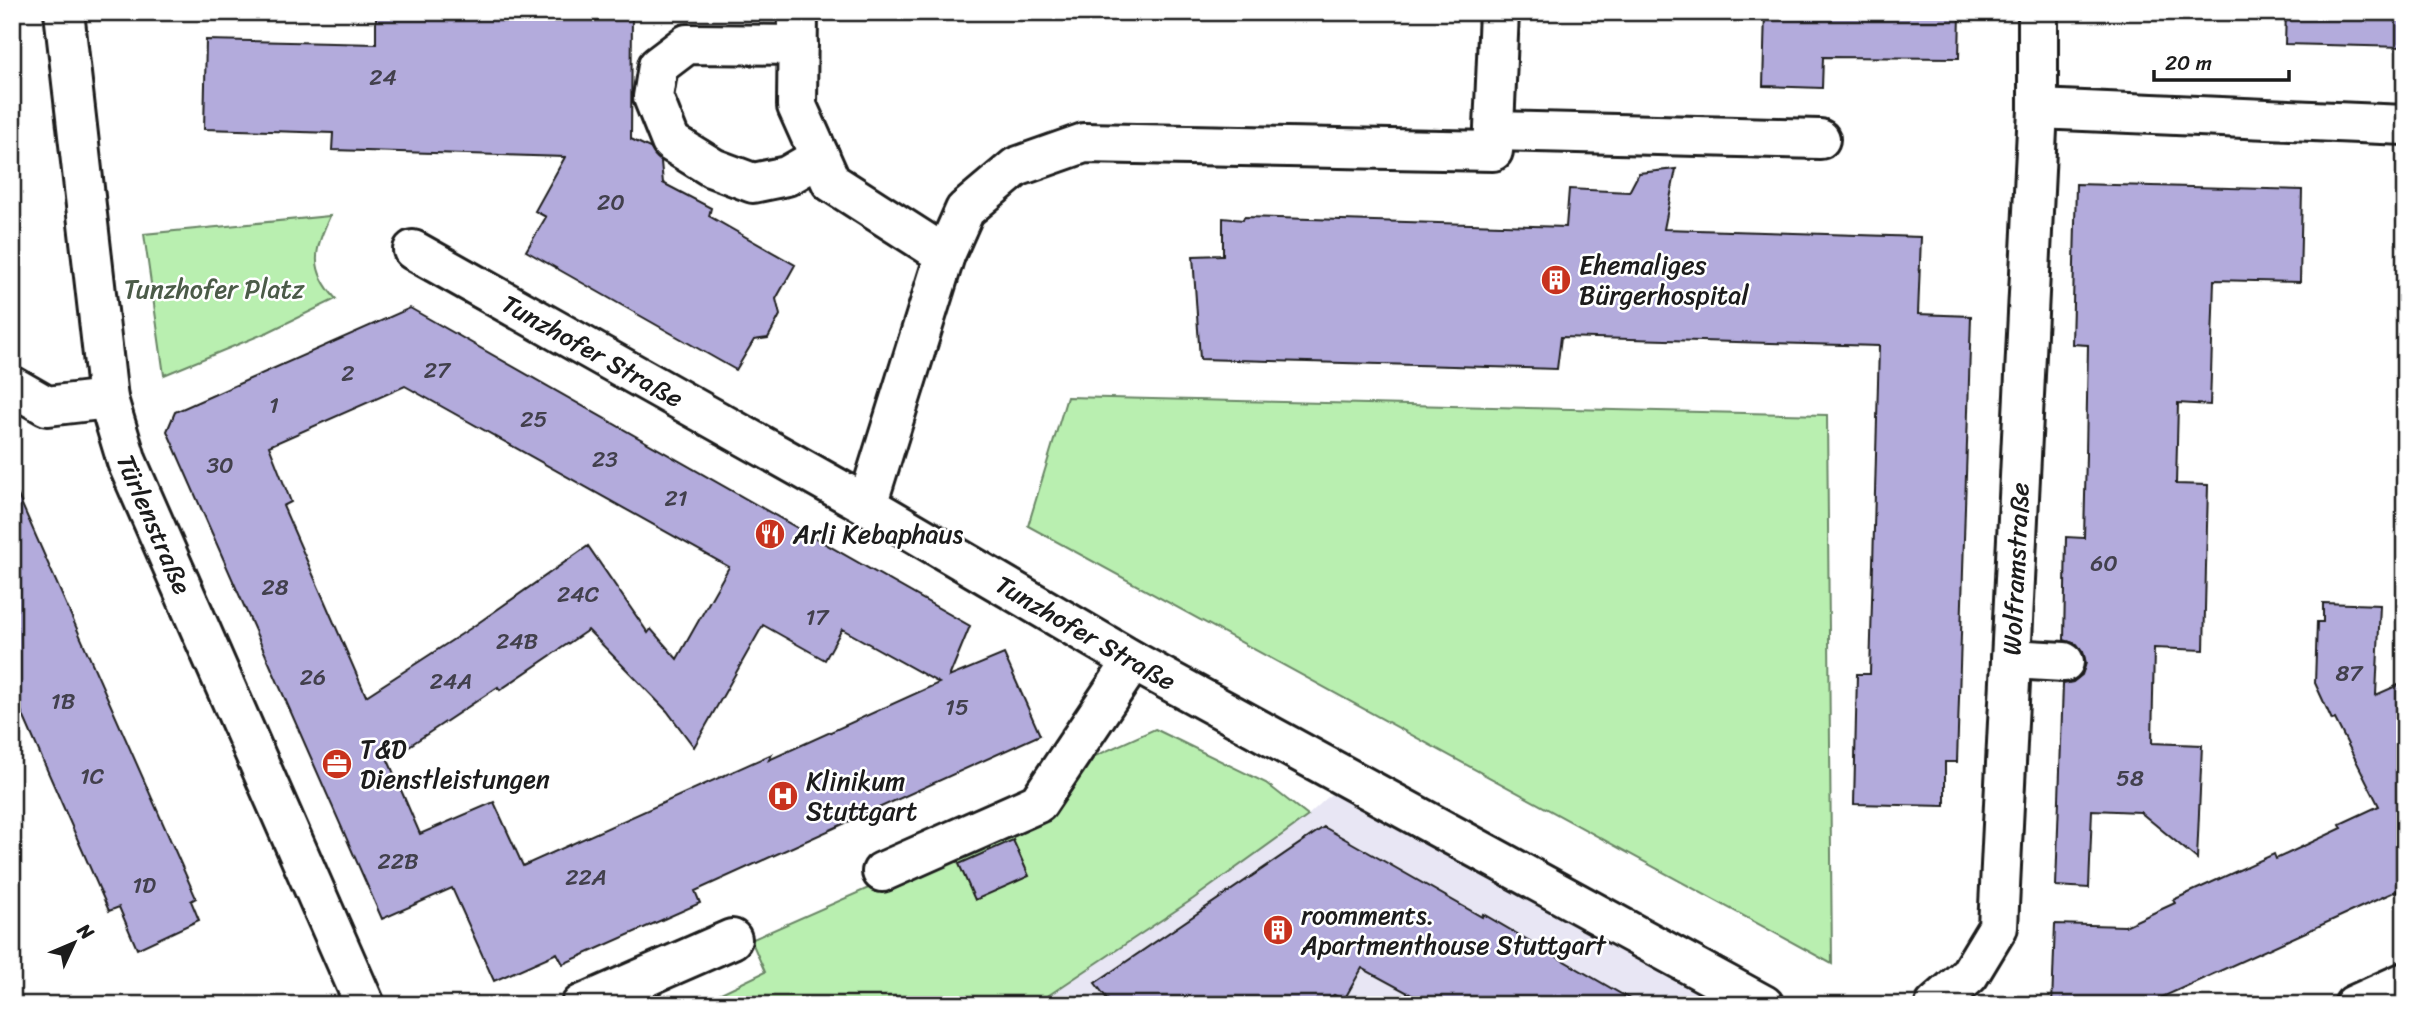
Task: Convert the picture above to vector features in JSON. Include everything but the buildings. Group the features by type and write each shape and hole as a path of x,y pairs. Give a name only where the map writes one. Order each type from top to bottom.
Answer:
{"street":[{"name":"Türlenstraße","path":"64,12 108,399 127,462 365,1005"},
{"path":"867,505 945,255 965,210 1016,167 1084,143 1493,151 1499,12"},
{"name":"Wolframstraße","path":"1935,1005 1969,975 1998,927 2038,109 2038,12"},
{"path":"820,157 788,176 753,183 713,168 671,142 653,97 658,66 687,44 798,29 797,106 820,157 831,182 945,255"},
{"path":"2038,109 2405,125"},
{"path":"1494,131 1820,139"},
{"name":"Tunzhofer Straße","path":"413,250 867,505 1133,661 1764,1005"},
{"path":"12,386 47,405 108,399"},
{"path":"2011,659 2064,662"},
{"path":"882,873 1038,803 1133,661"},
{"path":"581,1005 732,939"},
{"path":"2354,1005 2405,982"}],"shaded area":[{"path":"1340,786 1743,1005 1034,1005 1193,899 1307,816"}],"green space":[{"name":"Tunzhofer Platz","path":"330,216 320,240 317,259 321,278 336,299 268,332 164,375 144,234"},
{"path":"1067,397 1827,415 1832,964 1028,526"},
{"path":"1155,729 1266,783 1308,816 1193,899 1034,1005 696,1005 765,972 751,940 880,883 869,858"}],"place":[{"name":"Ehemaliges Bürgerhospital","path":"1556,280"},
{"name":"Arli Kebaphaus","path":"770,534"},
{"name":"T&D Dienstleistungen","path":"337,764"},
{"name":"Klinikum Stuttgart","path":"783,796"},
{"name":"roomments. Apartmenthouse Stuttgart","path":"1278,930"}]}
